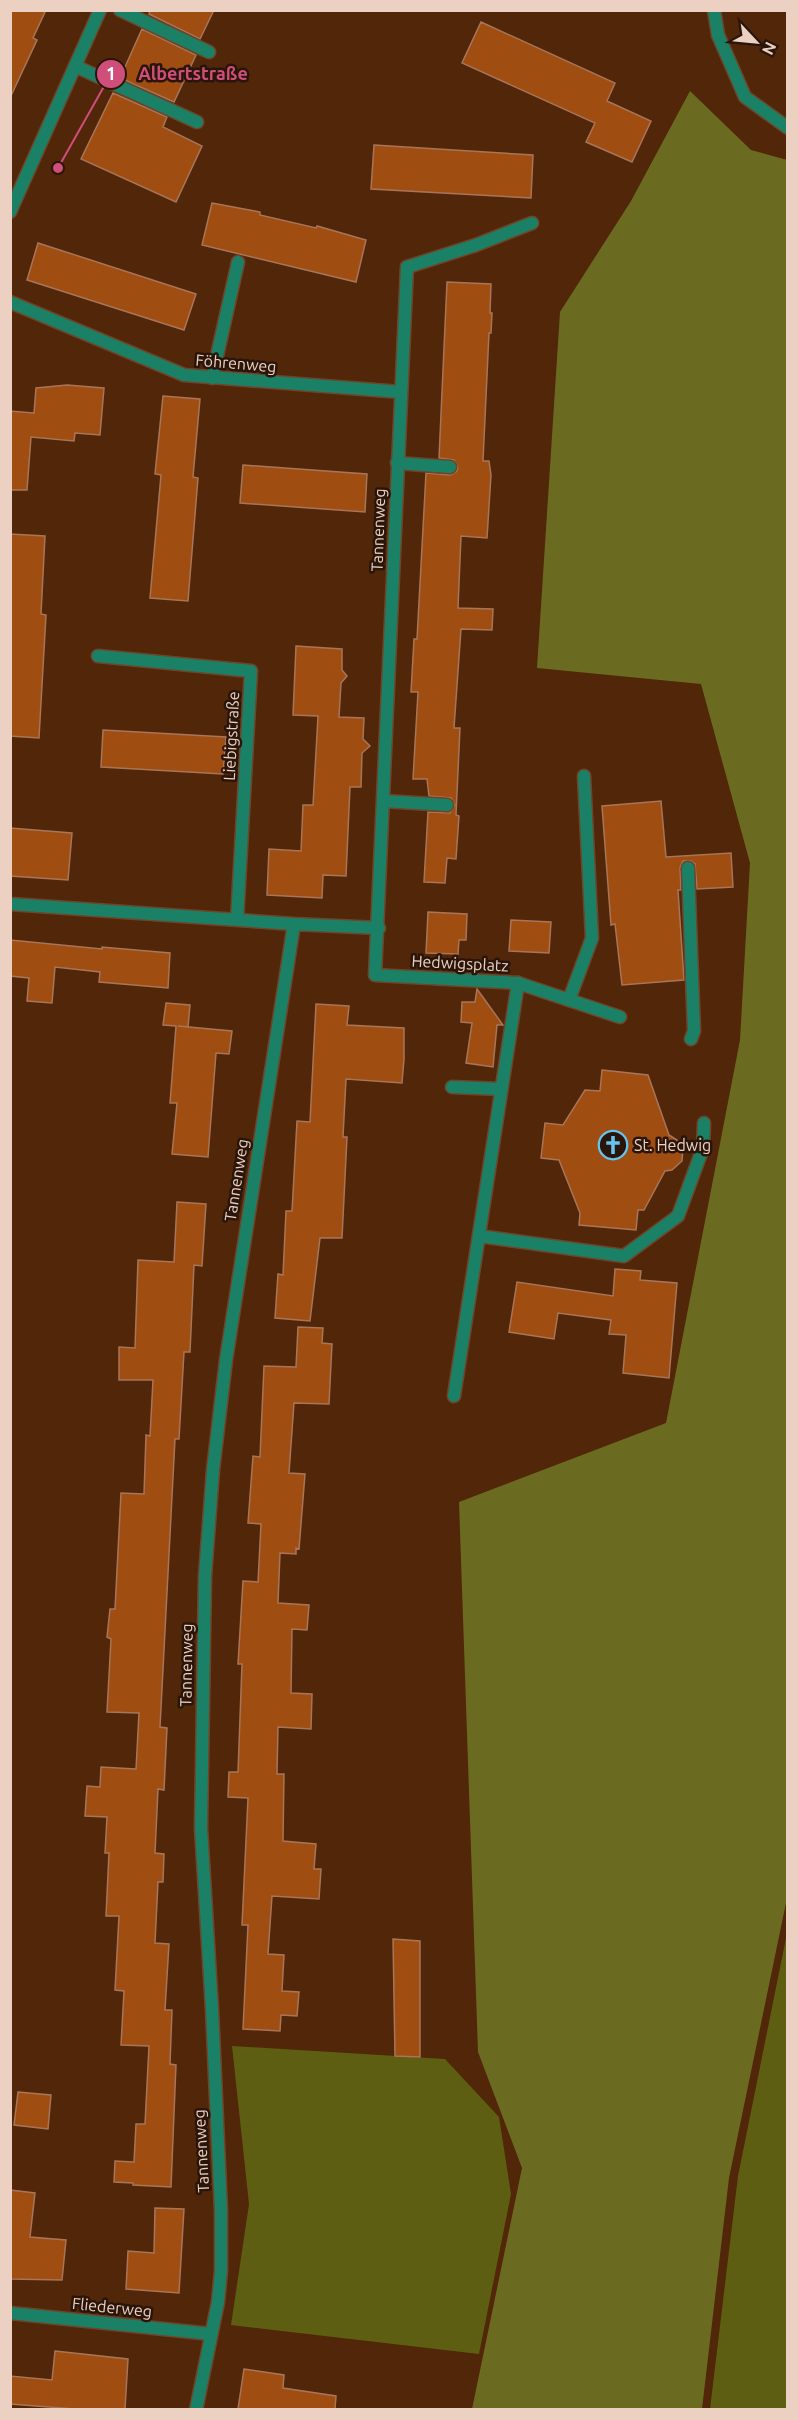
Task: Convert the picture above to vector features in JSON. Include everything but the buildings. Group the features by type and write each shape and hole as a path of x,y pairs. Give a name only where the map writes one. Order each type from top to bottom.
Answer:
{"street":[{"path":"10,212 100,10"},
{"path":"120,10 209,52"},
{"path":"714,10 718,35 745,97 788,128"},
{"path":"75,66 197,122"},
{"name":"Tannenweg","path":"379,928 407,267 476,245 532,223"},
{"path":"212,378 238,262"},
{"name":"Föhrenweg","path":"10,302 184,375 400,392"},
{"path":"398,463 450,467"},
{"name":"Liebigstraße","path":"98,656 251,671 237,920"},
{"path":"569,1000 592,938 584,776"},
{"path":"384,801 447,805"},
{"path":"688,868 694,1031 691,1039"},
{"path":"10,904 379,928"},
{"name":"Tannenweg","path":"196,2409 221,2271 221,2220 201,1828 205,1576 213,1470 225,1360 294,924"},
{"name":"Hedwigsplatz","path":"379,928 375,975 518,983 620,1017"},
{"path":"454,1396 518,983"},
{"path":"452,1087 501,1089"},
{"path":"479,1236 624,1256 678,1216 703,1148 704,1123"},
{"name":"Fliederweg","path":"10,2313 211,2334"}],"shaded area":[{"path":"690,91 751,150 787,160 787,1898 729,2178 702,2409 472,2409 522,2168 478,2052 459,1502 666,1423 740,1040 750,863 701,684 537,668 560,312 631,201"},
{"path":"787,1933 787,2409 710,2409 738,2176"},
{"path":"232,2046 445,2059 499,2117 511,2194 479,2354 231,2325 249,2204"}],"place":[{"name":"Albertstraße","path":"58,168"},
{"name":"St. Hedwig","path":"613,1145"}]}
